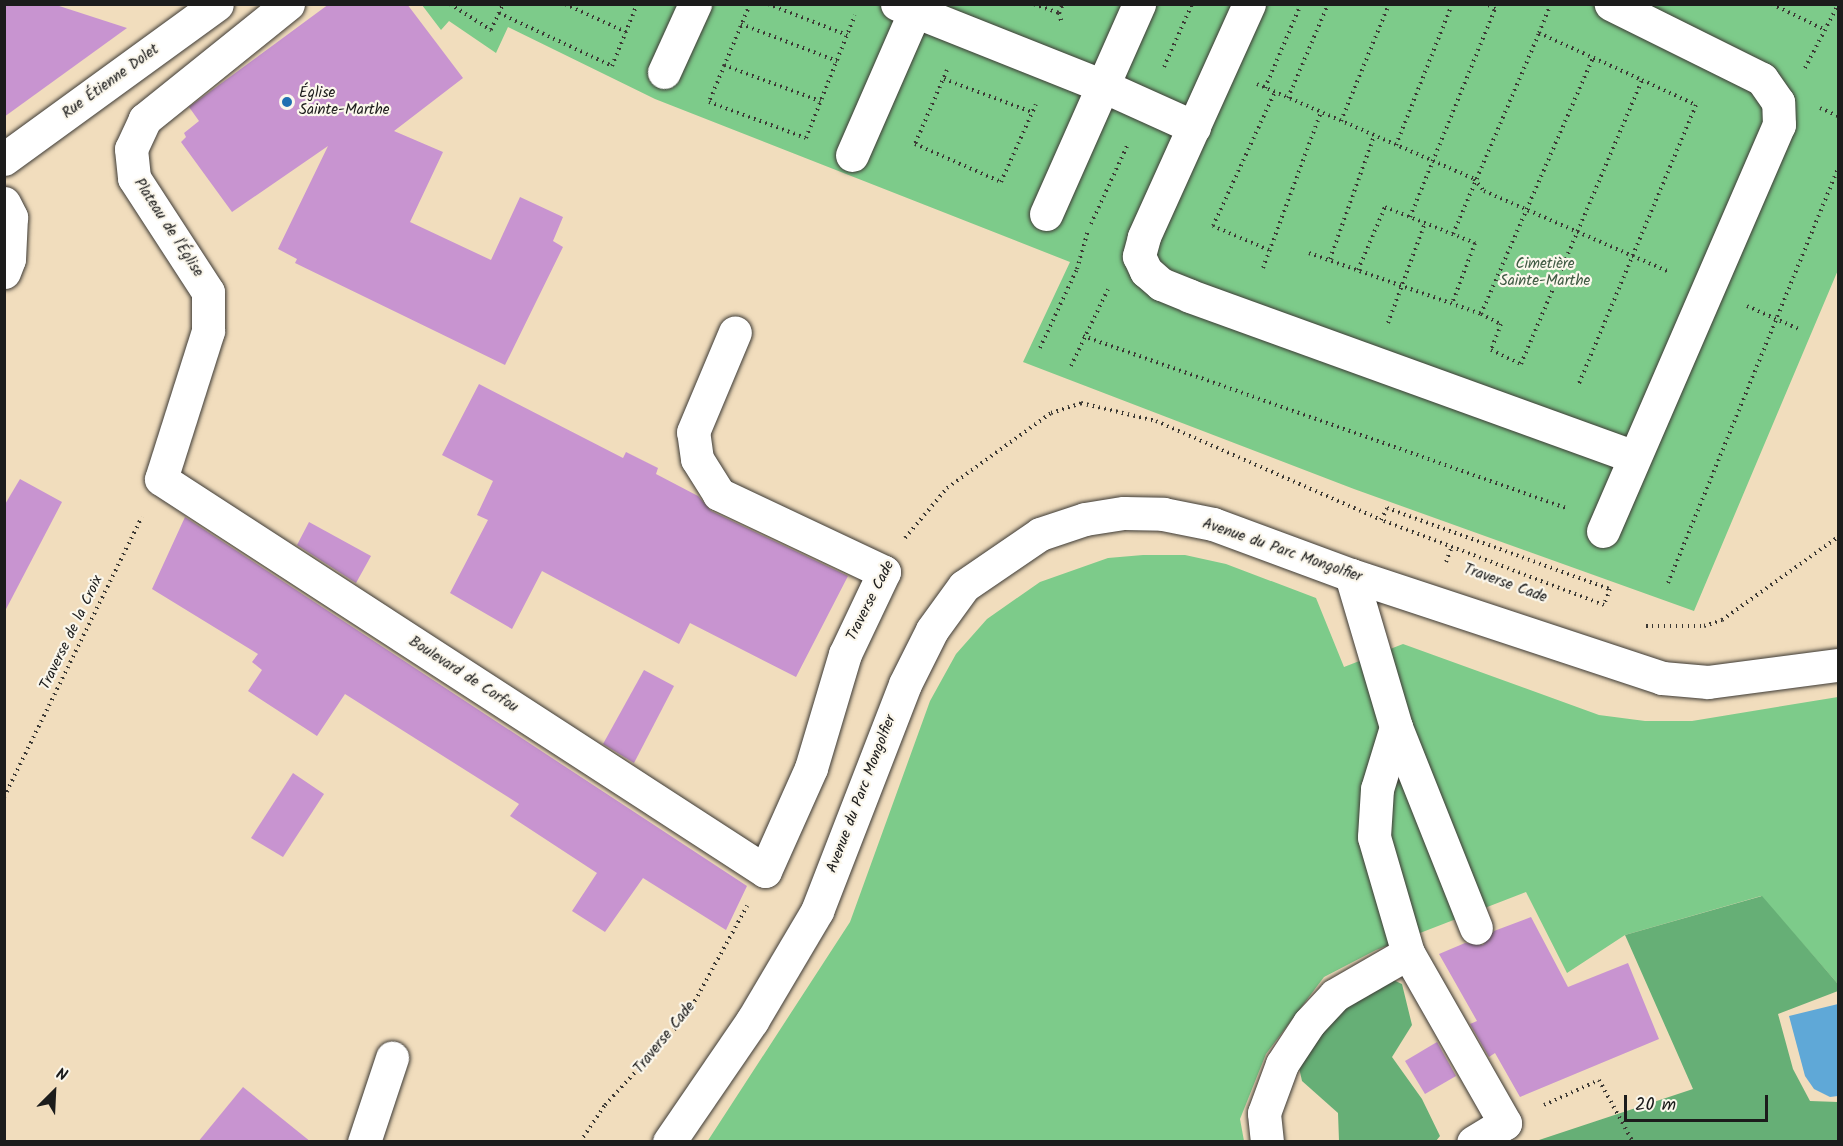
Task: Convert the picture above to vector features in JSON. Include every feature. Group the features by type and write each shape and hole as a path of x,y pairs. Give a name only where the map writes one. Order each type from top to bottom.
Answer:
{"street":[{"name":"Rue Étienne Dolet","path":"4,159 217,4"},
{"name":"Plateau de l'Église","path":"161,479 208,331 208,292 134,178 131,149 145,119 288,4"},
{"path":"664,72 695,4"},
{"path":"1046,214 1139,4"},
{"path":"1250,4 1144,237 1139,256 1146,271 1161,284 1180,292 1633,456"},
{"path":"1605,527 1633,456 1779,125 1778,102 1762,79 1611,4"},
{"path":"852,155 910,7 1103,86 1194,127"},
{"path":"4,203 11,217 9,259 4,272"},
{"path":"735,332 693,432 697,459 719,494 884,572"},
{"name":"Boulevard de Corfou","path":"161,479 765,871"},
{"name":"Avenue du Parc Mongolfier","path":"669,1142 752,1021 817,911 905,684 932,630 964,586 1040,534 1085,519 1124,513 1163,514 1213,524 1351,575 1662,678 1708,682 1839,665"},
{"name":"Traverse Cade","path":"765,871 811,768 845,654 884,572"},
{"path":"1351,575 1396,727 1476,928"},
{"path":"1396,727 1377,789 1374,837 1408,953 1505,1123 1473,1142"},
{"path":"1267,1142 1264,1113 1282,1064 1309,1023 1335,995 1408,953"},
{"path":"364,1142 392,1058"}],"path":[{"path":"450,4 491,30 503,4"},
{"path":"565,4 626,32"},
{"path":"499,14 612,66 637,4"},
{"path":"750,4 709,102 806,138 860,4"},
{"path":"768,4 847,35"},
{"path":"1034,4 1059,14 1063,4"},
{"path":"1040,348 1077,269 1080,248 1192,4"},
{"path":"1265,88 1301,4"},
{"path":"1288,98 1328,4"},
{"path":"1341,121 1389,4"},
{"path":"1396,145 1452,4"},
{"path":"1410,217 1431,160 1495,9 1487,4"},
{"path":"1453,234 1551,4"},
{"path":"1772,4 1823,29"},
{"path":"1779,125 1823,29 1839,5"},
{"path":"741,24 837,61"},
{"path":"964,31 915,144 1001,182 1053,66"},
{"path":"1539,33 1696,105 1579,383"},
{"path":"1481,314 1529,210 1593,58"},
{"path":"724,65 820,101"},
{"path":"1221,68 1431,160 1477,182 1484,191 1802,330"},
{"path":"944,79 1032,112"},
{"path":"1309,253 1481,314 1501,324 1491,350 1521,364 1642,80"},
{"path":"1269,250 1213,226 1275,92"},
{"path":"1263,268 1321,112"},
{"path":"1330,259 1374,136"},
{"path":"1668,583 1774,318 1839,168"},
{"path":"1358,270 1385,207 1475,243 1452,304"},
{"path":"1402,286 1425,223"},
{"path":"1071,366 1083,336 1119,269 1139,256"},
{"path":"1083,336 1605,527"},
{"name":"Traverse Cade","path":"884,572 912,528 947,488 1051,413 1081,403 1156,421 1382,520 1604,605 1610,589 1387,508 1382,520"},
{"name":"Traverse de la Croix","path":"4,797 161,479"},
{"path":"1638,625 1704,626 1722,620 1839,537"},
{"name":"Traverse Cade","path":"1452,546 1446,563 1457,567"},
{"name":"Traverse Cade","path":"580,1142 605,1105 686,1017 765,871"},
{"path":"1505,1123 1599,1080 1633,1142"}],"green space":[{"name":"Cimetière Sainte-Marthe","path":"422,5 1838,5 1838,270 1694,611 1354,489 1023,362 1070,262 655,99 508,27 496,53 449,21 441,30"},
{"path":"1185,555 1226,564 1316,598 1344,667 1403,644 1599,715 1645,721 1692,721 1838,697 1838,984 1761,896 1625,935 1567,973 1526,892 1376,950 1324,977 1266,1054 1240,1119 1244,1141 707,1142 850,922 930,701 956,654 987,619 1040,582 1108,558"},
{"path":"1762,896 1838,984 1838,991 1778,1014 1793,1069 1810,1101 1838,1102 1838,1141 1536,1141 1693,1089 1625,935"},
{"path":"1362,966 1402,984 1412,1025 1392,1057 1422,1099 1440,1136 1436,1141 1339,1141 1338,1113 1302,1081 1292,1036"}],"water":[{"path":"1838,1004 1838,1096 1830,1097 1814,1089 1805,1076 1789,1016"}],"building":[{"path":"4,4 53,4 127,28 4,117"},
{"path":"329,4 407,4 463,78 394,131 443,152 410,222 491,260 520,197 563,217 553,241 563,247 505,365 295,263 297,259 278,249 328,146 232,212 181,142 186,137 184,133 199,121 189,107"},
{"path":"479,384 623,458 626,452 658,468 656,474 698,496 711,511 848,576 796,677 690,623 679,644 542,571 512,629 450,593 488,520 477,515 493,481 442,455"},
{"path":"20,479 62,502 4,613 4,506"},
{"path":"185,517 747,886 726,930 643,878 605,932 572,911 597,873 510,816 519,804 345,694 317,736 248,691 262,670 252,662 258,654 152,589"},
{"path":"309,522 371,556 356,583 297,545"},
{"path":"644,670 674,686 634,763 603,744"},
{"path":"293,773 324,794 283,857 251,838"},
{"path":"1531,917 1568,987 1628,963 1659,1039 1520,1097 1495,1053 1489,1057 1470,1024 1477,1021 1439,954 1465,943 1483,945 1494,931"},
{"path":"1437,1042 1456,1076 1425,1094 1405,1061"},
{"path":"243,1087 311,1142 198,1142"}],"place":[{"name":"Église Sainte-Marthe","path":"287,102"}]}
